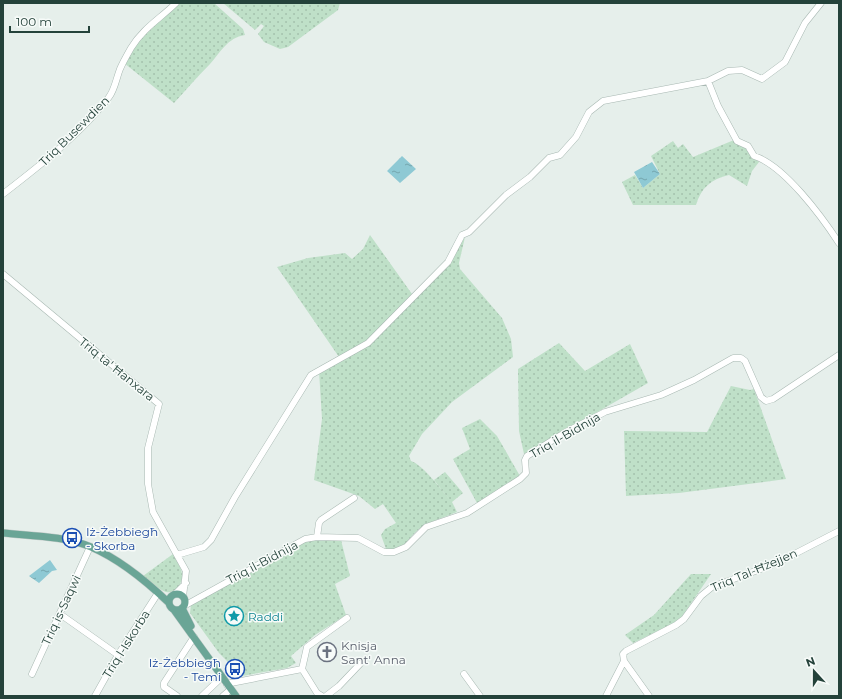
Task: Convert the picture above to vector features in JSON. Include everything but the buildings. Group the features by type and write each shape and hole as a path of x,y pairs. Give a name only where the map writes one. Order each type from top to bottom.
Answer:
{"main road":[{"path":"3,533 48,537 90,547 116,561 158,592 183,603 188,621 236,696"},
{"path":"172,597 170,607 174,610 229,686 240,696"},
{"path":"174,610 178,610 183,603"}],"street":[{"name":"Triq Busewdien","path":"3,194 37,168 85,123 106,100 112,91 120,68 132,47 149,26 176,3"},
{"path":"177,555 204,547 211,540 235,497 311,375 368,343 448,262 462,235 469,232 506,195 530,176 549,158 560,155 576,137 592,108 604,101 708,81 728,71 742,70 762,79 777,70 786,62 805,23 821,3"},
{"path":"708,81 718,106 737,141 748,146 754,156 762,158 777,169 827,225 839,243"},
{"name":"Triq ta' Ħanxara","path":"3,274 159,404 148,448 148,484 153,512 186,571 183,603"},
{"name":"Triq il-Bidnija","path":"183,603 202,595 300,541 317,537 358,538 384,552 391,553 399,551 406,547 426,527 467,513 520,479 526,473 525,460 528,455 596,416 620,407 661,396 694,380 727,360 737,357 745,361 761,397 766,401 773,399 839,355"},
{"path":"317,537 319,523 321,520 354,498"},
{"name":"Triq Tal-Ħżejjen","path":"606,696 624,661 623,654 684,619 701,596 712,587 777,563 839,531"},
{"name":"Triq is-Saqwi","path":"32,674 90,547"},
{"path":"172,597 186,583"},
{"name":"Triq l-Iskorba","path":"95,696 118,655 158,592"},
{"path":"60,614 118,655"},
{"path":"322,696 317,693 302,669 307,647 347,618"},
{"path":"177,696 164,687 164,683 194,637"},
{"path":"624,661 649,696"},
{"path":"326,696 339,686 360,664"},
{"path":"223,696 229,686 302,669"},
{"path":"464,674 480,696"},
{"path":"202,696 222,677"}],"green space":[{"path":"178,3 214,3 243,29 245,35 229,42 174,103 124,63 136,44"},
{"path":"223,3 340,3 338,10 288,47 280,49 264,42 258,34 264,26 261,24 255,30"},
{"path":"734,140 744,146 759,162 752,171 747,186 729,175 717,179 708,185 698,199 696,205 633,205 622,182 635,175 643,188 660,174 651,156 673,141 678,148 683,144 693,157"},
{"path":"370,235 412,294 391,319 367,341 339,357 277,267 308,258 345,253 352,259 363,249"},
{"path":"465,237 459,263 460,269 502,318 511,339 513,357 452,402 422,434 409,456 411,461 416,463 426,472 450,500 434,480 445,472 463,493 452,502 457,512 423,526 406,544 398,548 386,549 381,535 385,529 396,523 383,504 375,509 359,496 314,480 322,419 319,371 369,344 450,262"},
{"path":"559,343 585,371 630,344 648,383 524,454 519,431 518,369"},
{"path":"731,386 750,390 754,389 786,479 679,493 626,496 624,431 707,432"},
{"path":"480,419 497,436 520,476 477,503 453,459 470,449 462,428"},
{"path":"309,540 341,540 350,576 335,584 346,615 315,635 291,656 296,663 287,668 242,676 219,653 190,613 191,605 276,558 284,556 285,551"},
{"path":"173,554 180,566 182,579 175,590 166,592 143,576"},
{"path":"691,574 711,574 679,621 633,643 625,635 654,615"}],"water":[{"path":"402,156 416,169 400,183 387,171"},
{"path":"652,162 660,174 643,188 634,172"},
{"path":"50,560 57,570 52,571 39,583 29,576"}],"place":[{"name":"Iż-Żebbiegħ - Skorba","path":"72,538"},
{"name":"Raddi","path":"234,616"},
{"name":"Knisja Sant' Anna","path":"327,652"},
{"name":"Iż-Żebbiegħ - Temi","path":"235,669"}]}
